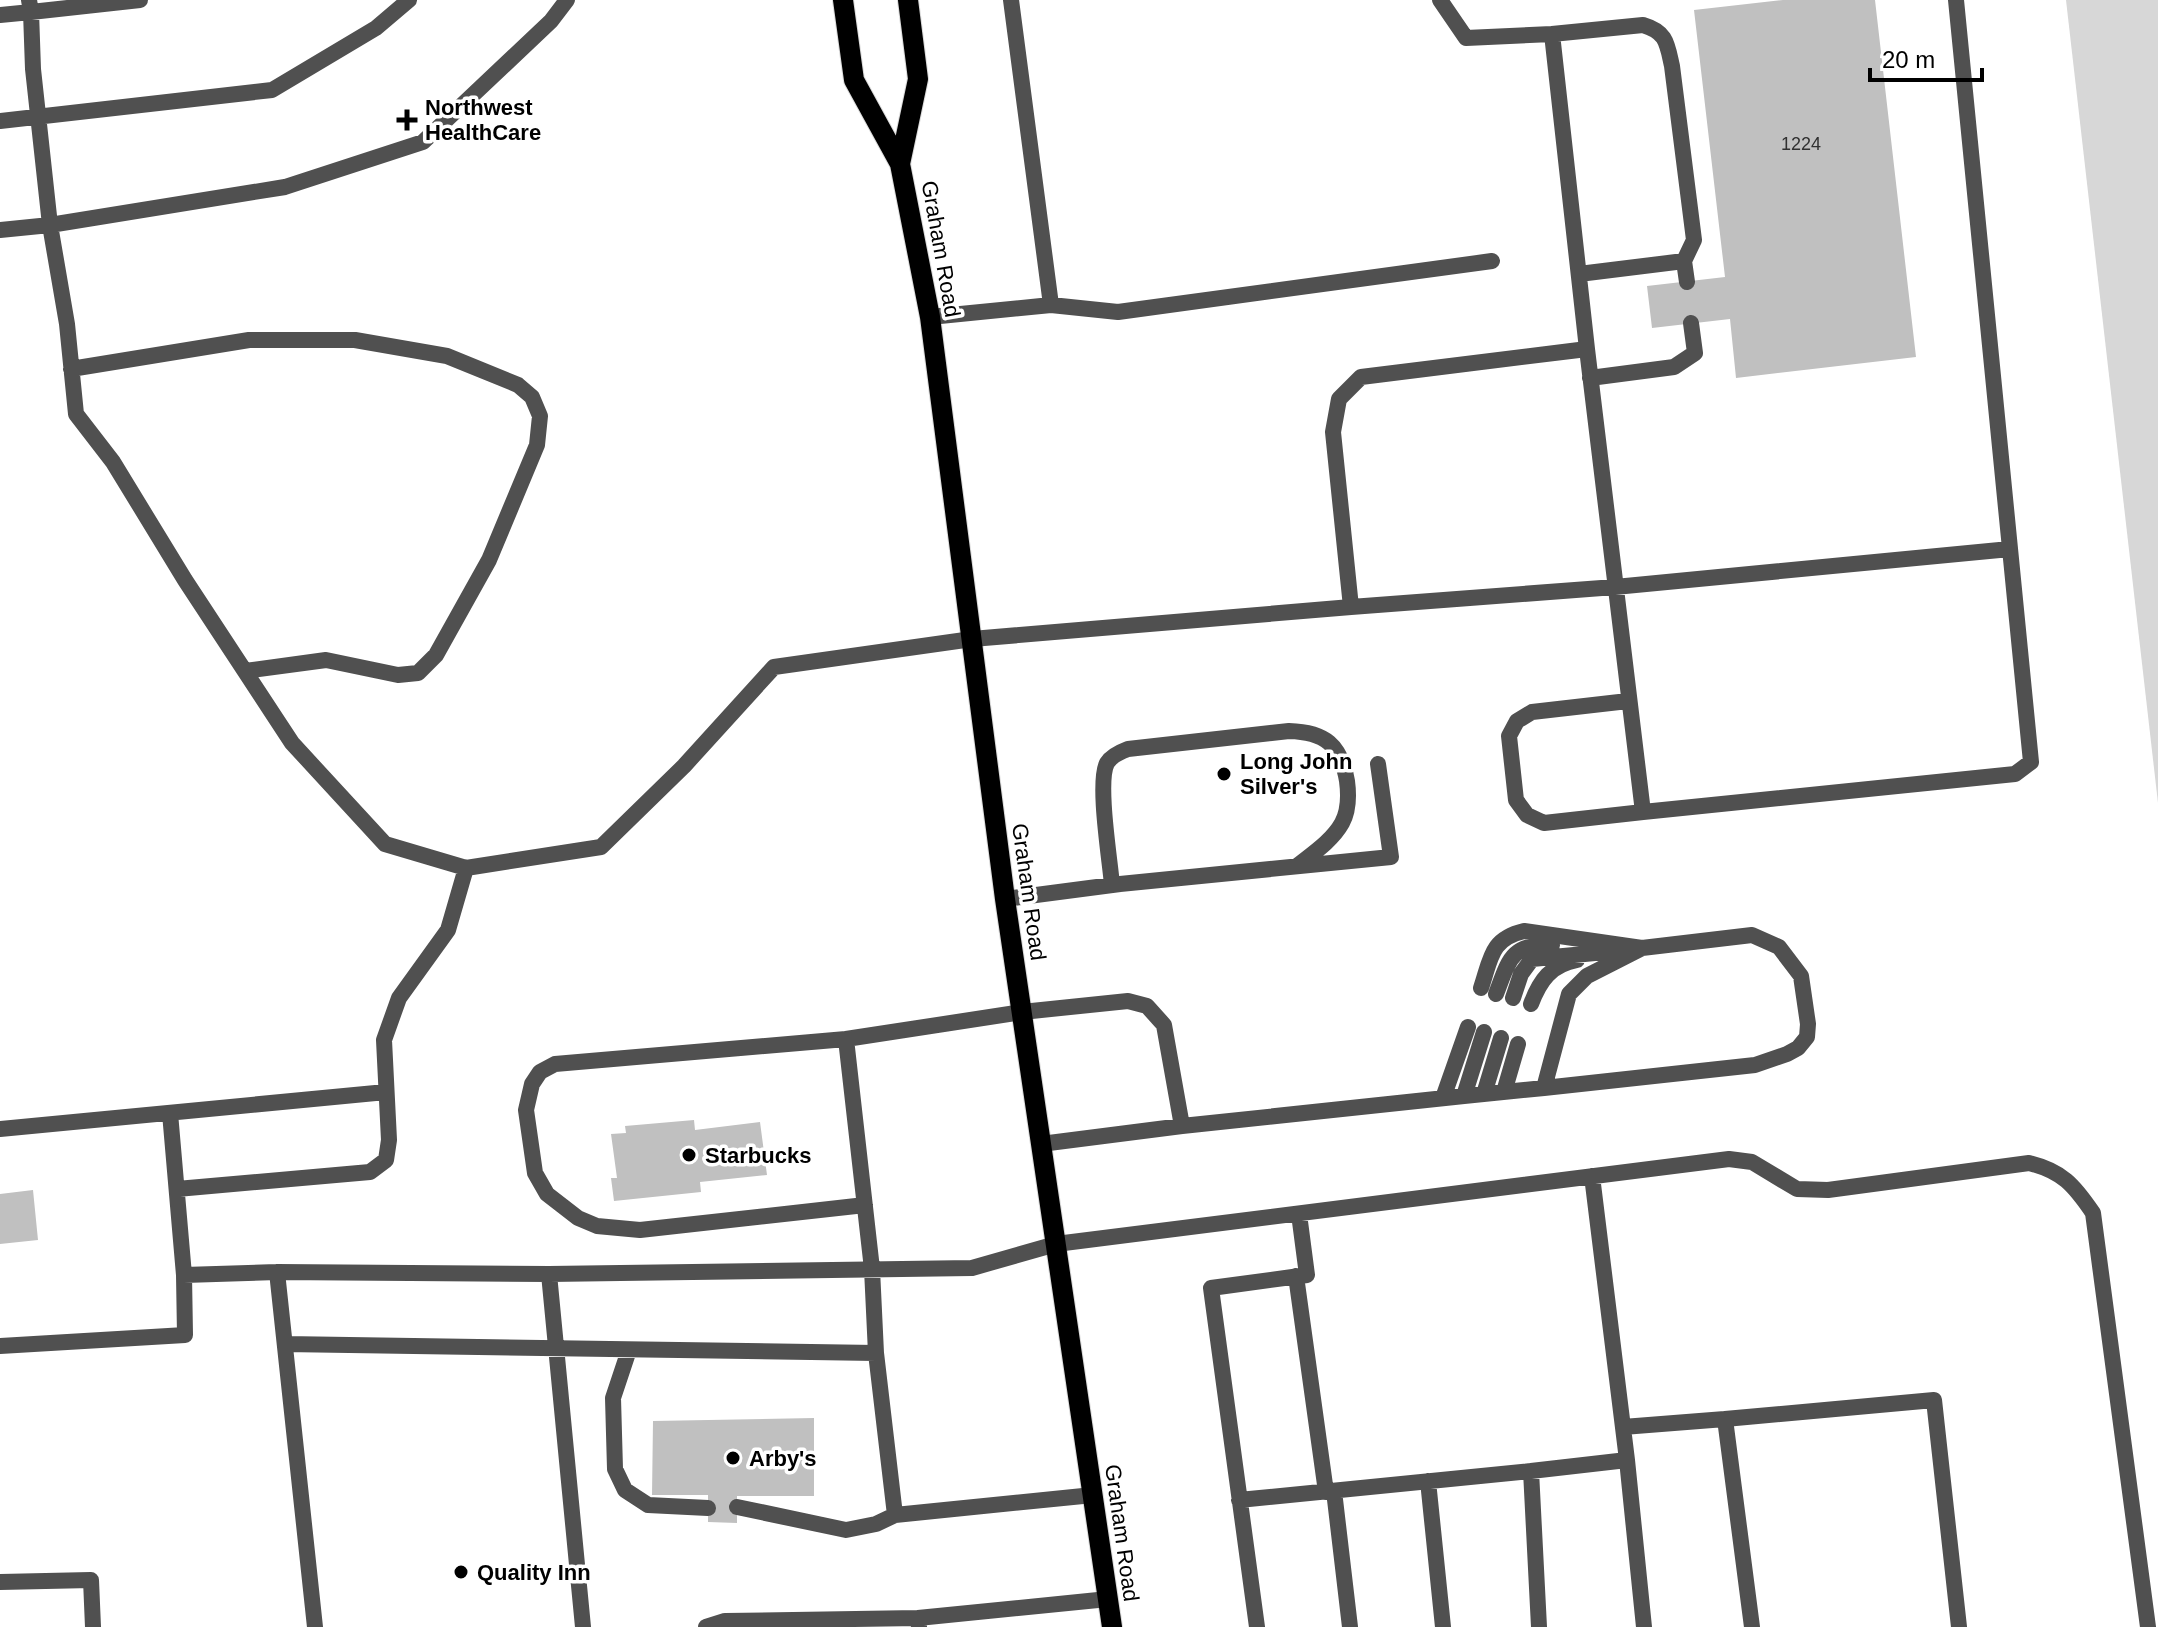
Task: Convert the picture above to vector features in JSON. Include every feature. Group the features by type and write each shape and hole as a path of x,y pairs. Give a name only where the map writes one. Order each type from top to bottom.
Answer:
{"main road":[{"name":"Graham Road","path":"843,0 854,80 900,164 930,317 1005,899 1112,1627"},
{"name":"Graham Road","path":"900,164 918,79 908,0"}],"lane":[{"path":"0,15 30,6 140,0"},
{"path":"0,121 272,90 376,28 409,0"},
{"path":"0,230 50,225 285,187 423,142 551,21 567,0"},
{"path":"1011,0 1051,305"},
{"path":"1440,0 1466,38 1643,25 1656,29 1666,41 1672,66 1694,240 1684,261 1687,282"},
{"path":"1628,701 1532,712 1517,721 1509,736 1516,800 1527,815 1544,823 2015,774 2031,762 1956,0"},
{"path":"30,6 50,225 67,324 76,414 113,462 185,580 292,743 385,844 466,868 601,847 684,766 774,667 972,639 1615,587 2010,549"},
{"path":"1552,34 1643,812"},
{"path":"930,317 1051,305 1118,312 1492,261"},
{"path":"1579,274 1684,261"},
{"path":"1590,378 1674,367 1695,353 1691,323"},
{"path":"71,369 249,340 355,340 447,356 518,385 532,397 540,416 537,445 489,560 436,655 418,673 398,675 326,660 245,671"},
{"path":"1351,607 1333,432 1339,399 1361,377 1587,349"},
{"path":"1112,885 1102,781 1107,761 1128,749 1289,731 1322,737 1336,750 1344,763 1348,790 1348,809 1341,826 1297,866"},
{"path":"1005,899 1391,857 1378,764"},
{"path":"177,1189 370,1172 386,1160 389,1140 384,1040 399,998 448,930 466,868"},
{"path":"1041,1144 1755,1065 1798,1048 1807,1037 1801,976 1779,947 1752,935 1642,948 1532,959 1521,974 1497,993 1496,944 1507,935 1524,931 1642,948"},
{"path":"1531,1004 1539,982 1565,963 1642,948"},
{"path":"1544,1088 1569,994 1587,976 1642,948"},
{"path":"865,1205 640,1230 597,1226 561,1208 547,1194 535,1173 526,1110 532,1084 540,1072 555,1064 846,1039 1022,1012 1128,1001 1147,1006 1164,1025 1182,1126"},
{"path":"1443,1098 1476,1030 1464,1096"},
{"path":"1484,1094 1501,1038"},
{"path":"846,1039 895,1515"},
{"path":"1504,1092 1518,1044"},
{"path":"0,1129 386,1092"},
{"path":"0,1346 185,1335 184,1275 170,1113"},
{"path":"184,1275 972,1268 1056,1244 1729,1159 1752,1162 1797,1189 1828,1190 2029,1163 2052,1169 2077,1189 2093,1213 2148,1627"},
{"path":"1592,1176 1644,1627"},
{"path":"1257,1627 1211,1288 1307,1275 1299,1214"},
{"path":"277,1272 315,1627"},
{"path":"549,1274 583,1627"},
{"path":"1296,1276 1350,1627"},
{"path":"285,1344 876,1353"},
{"path":"629,1350 613,1398 615,1469 625,1490 648,1505 708,1508"},
{"path":"1623,1427 1934,1400 1959,1627"},
{"path":"1725,1419 1752,1627"},
{"path":"1239,1500 1627,1460"},
{"path":"1531,1471 1539,1627"},
{"path":"1428,1481 1443,1627"},
{"path":"737,1507 846,1530 876,1524 895,1515 1093,1495"},
{"path":"0,1582 91,1580 93,1627"},
{"path":"707,1626 725,1621 918,1623 1108,1599"}],"shaded area":[{"path":"2066,0 2158,0 2158,803"}],"building":[{"path":"1783,0 1875,0 1916,357 1736,378 1730,319 1652,328 1647,286 1725,277 1694,10"},
{"name":"Starbucks","path":"694,1120 695,1130 760,1122 767,1175 700,1182 701,1192 614,1201 611,1178 617,1178 611,1134 626,1133 625,1126"},
{"path":"33,1190 38,1240 0,1244 0,1194"},
{"name":"Arby's","path":"814,1418 814,1496 737,1496 737,1523 708,1522 708,1495 652,1495 653,1421"}],"place":[{"name":"Northwest HealthCare","path":"407,120"},
{"name":"Long John Silver's","path":"1224,774"},
{"name":"Starbucks","path":"689,1155"},
{"name":"Arby's","path":"733,1458"},
{"name":"Quality Inn","path":"461,1572"}]}
